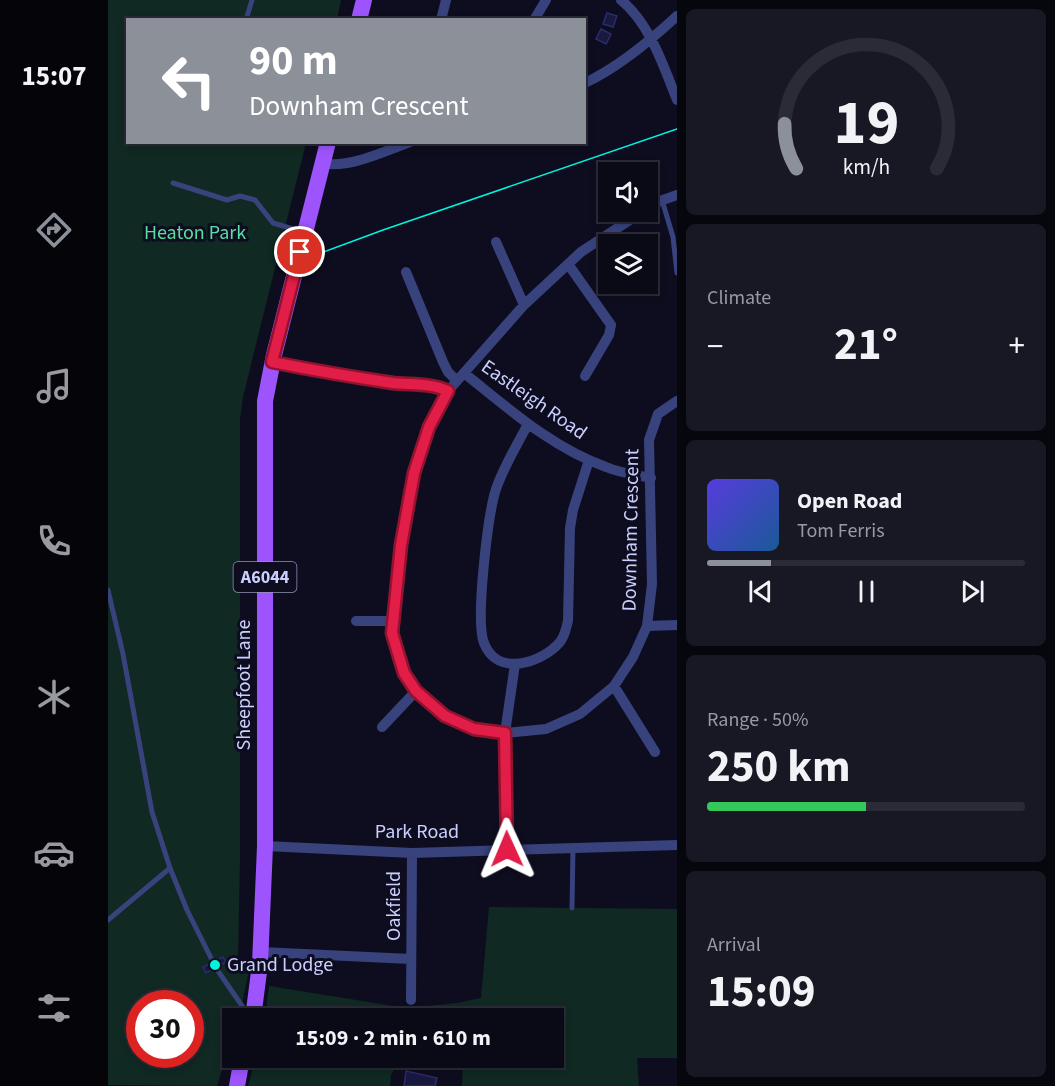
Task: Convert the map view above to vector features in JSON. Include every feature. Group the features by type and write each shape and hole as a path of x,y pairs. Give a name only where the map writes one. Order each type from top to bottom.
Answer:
{"main road":[{"path":"360,18 364,0"},
{"name":"Sheepfoot Lane","path":"253,1008 261,952 265,846 264,439 266,394 272,362 328,144"}],"street":[{"path":"442,18 446,0"},
{"path":"535,18 546,0"},
{"path":"621,0 637,15 646,28 677,100"},
{"path":"586,82 650,40 677,16"},
{"path":"323,163 333,165 349,162 404,144"},
{"path":"658,202 677,195"},
{"name":"Downham Crescent","path":"625,222 568,264 524,305 448,391 429,427 414,473 401,545 392,633 404,673 416,691 445,716 474,729 505,733 546,729 580,714 614,686 633,657 647,626 652,584 649,440 658,414 677,401"},
{"path":"496,242 524,305"},
{"path":"568,264 611,325 609,335 585,376"},
{"name":"Eastleigh Road","path":"406,272 448,372 460,377 558,444 608,468 651,478"},
{"path":"272,362 355,377 433,386 448,391"},
{"path":"528,424 508,459 495,490 488,531 480,632 484,644 494,658 500,662 514,664 529,662 540,657 560,642 565,635 568,621 570,528 573,510 589,460"},
{"path":"356,621 392,621"},
{"path":"647,626 677,625"},
{"path":"507,849 505,733 514,664"},
{"path":"614,686 655,752"},
{"path":"382,727 416,691"},
{"name":"Park Road","path":"265,846 412,852 677,845"},
{"name":"Oakfield","path":"411,1000 412,852"},
{"path":"261,952 411,959"}],"lane":[{"path":"247,18 252,0"},
{"path":"173,183 227,200 240,196 255,201 273,223 305,232"},
{"path":"662,200 673,237 677,273"},
{"path":"108,590 123,654 152,813 170,868 188,910 215,965 243,1008"},
{"path":"572,908 573,847"},
{"path":"108,920 170,868"}],"green space":[{"name":"Heaton Park","path":"108,0 341,0 337,18 126,18 126,144 306,144 243,397 240,419 238,960 250,966 241,1008 222,1008 223,1068 217,1086 108,1085"},
{"path":"489,907 677,909 677,1058 637,1058 639,1086 462,1086 463,1068 564,1068 564,1008 406,1008 481,998"},
{"path":"269,986 406,1008 266,1008"},
{"path":"253,1068 395,1068 391,1075 390,1086 248,1086"}],"building":[{"path":"607,13 617,16 613,27 603,24"},
{"path":"601,29 611,34 606,44 596,39"},
{"name":"Grand Lodge","path":"223,957 226,962 206,973 203,967"},
{"path":"406,1071 437,1078 435,1086 404,1086"}],"tram line":[{"path":"310,257 677,129"}],"place":[{"name":"Grand Lodge","path":"215,965"}],"route":[{"path":"300,252 272,362 355,377 433,386 448,391 429,427 414,473 401,545 392,633 404,673 416,691 445,716 474,729 505,733 507,849"}]}
